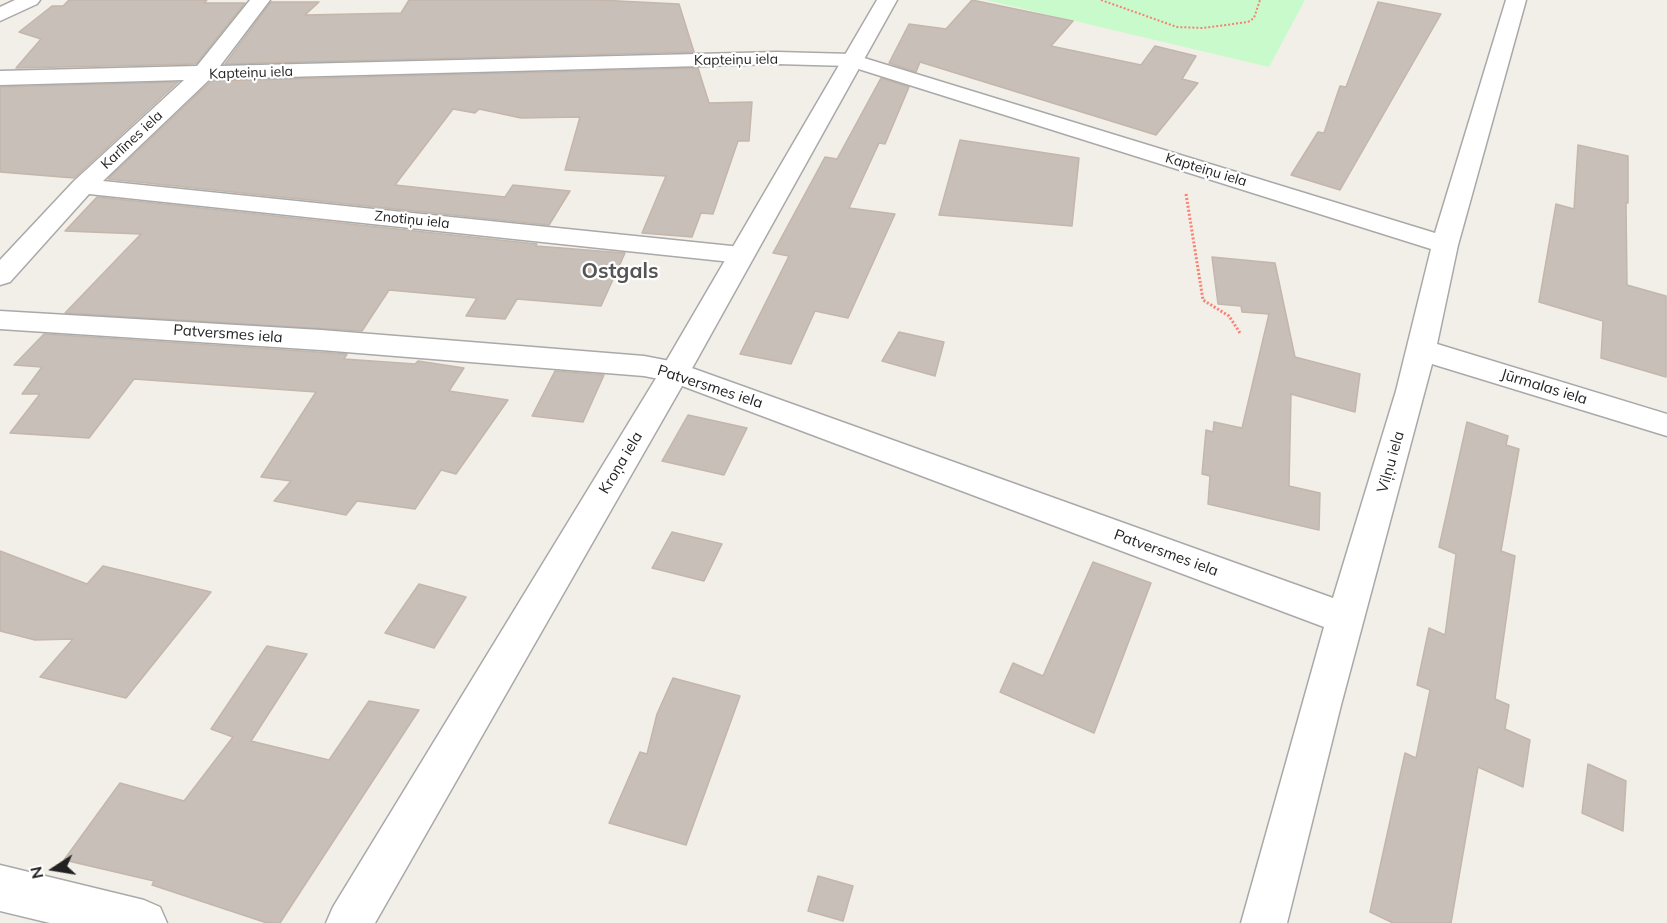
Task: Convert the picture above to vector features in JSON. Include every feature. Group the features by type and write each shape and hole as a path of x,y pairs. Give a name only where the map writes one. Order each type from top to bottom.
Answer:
{"street":[{"path":"0,15 30,0"},
{"name":"Karlīnes iela","path":"0,276 83,186 202,75 260,0"},
{"name":"Kroņa iela","path":"349,923 675,372 887,0"},
{"name":"Viļņu iela","path":"1264,923 1321,705 1421,350 1445,245 1516,0"},
{"name":"Kapteiņu iela","path":"0,78 202,75 777,58 851,60 1445,245"},
{"name":"Znotiņu iela","path":"83,186 741,255"},
{"name":"Patversmes iela","path":"0,320 321,340 644,366 675,372 1347,619"},
{"name":"Jūrmalas iela","path":"1421,350 1667,425"},
{"path":"0,888 144,923"}],"path":[{"path":"1102,0 1158,22 1179,27 1198,27 1248,22 1254,18 1260,0"},
{"path":"1195,167 1184,182 1203,300 1230,316 1240,333"}],"green space":[{"path":"986,0 1305,0 1269,67"}],"building":[{"path":"69,0 207,0 204,3 245,3 196,64 16,68 41,39 19,32 52,6 63,6"},
{"path":"409,0 598,0 679,4 694,52 225,64 271,2 319,2 305,15 401,13"},
{"path":"972,0 1073,21 1051,46 1141,65 1155,46 1196,56 1182,79 1198,83 1156,135 920,62 916,72 889,63 909,24 946,29"},
{"path":"1378,2 1441,14 1340,190 1291,175 1318,132 1324,133 1340,86 1346,87"},
{"path":"698,68 709,103 752,102 749,141 738,141 713,214 701,213 692,237 642,233 666,176 565,170 580,117 521,118 479,109 475,113 453,109 395,185 505,197 513,185 570,191 549,225 108,179 211,81"},
{"path":"881,78 909,87 885,144 879,143 849,208 895,214 848,318 815,311 791,364 740,354 789,256 773,253 825,157 837,159"},
{"path":"178,82 74,178 0,172 0,87"},
{"path":"960,140 1079,158 1072,226 939,215"},
{"path":"1578,145 1628,156 1627,285 1666,296 1666,377 1601,358 1603,321 1539,302 1556,204 1574,209"},
{"path":"97,197 537,244 536,246 625,253 601,306 517,299 505,319 466,316 477,298 389,290 362,331 65,313 141,234 65,231"},
{"path":"1212,257 1275,263 1295,357 1360,374 1355,412 1291,394 1289,486 1320,493 1319,530 1208,504 1210,476 1202,474 1206,430 1213,432 1214,422 1242,428 1269,314 1242,312 1241,306 1218,304"},
{"path":"899,332 944,342 935,376 882,361"},
{"path":"44,334 347,354 344,359 415,364 418,361 464,368 449,391 508,400 456,474 441,470 415,509 357,501 346,515 274,501 291,481 261,477 316,392 134,379 89,438 10,433 40,394 22,394 42,367 14,365"},
{"path":"555,371 604,375 583,422 532,416"},
{"path":"688,415 747,428 724,475 662,461"},
{"path":"1467,422 1508,436 1506,445 1519,449 1501,551 1515,556 1495,699 1509,705 1505,729 1530,740 1523,787 1478,767 1451,923 1393,923 1370,912 1405,753 1416,758 1430,690 1417,685 1429,628 1445,635 1456,554 1439,547"},
{"path":"672,532 722,544 704,581 652,568"},
{"path":"0,551 87,584 103,566 211,592 126,698 40,677 73,639 35,640 0,631"},
{"path":"1093,562 1151,583 1094,733 1000,692 1013,663 1043,676"},
{"path":"419,584 466,597 434,648 385,633"},
{"path":"267,646 307,654 251,741 329,760 369,701 419,710 280,923 267,923 152,885 154,881 64,860 120,783 184,801 233,737 211,729"},
{"path":"673,678 740,696 686,845 609,823 640,752 647,754 657,714"},
{"path":"1588,764 1626,781 1623,831 1582,813"},
{"path":"818,876 853,886 843,921 808,911"}],"district":[{"name":"Ostgals","path":"620,272"}]}
